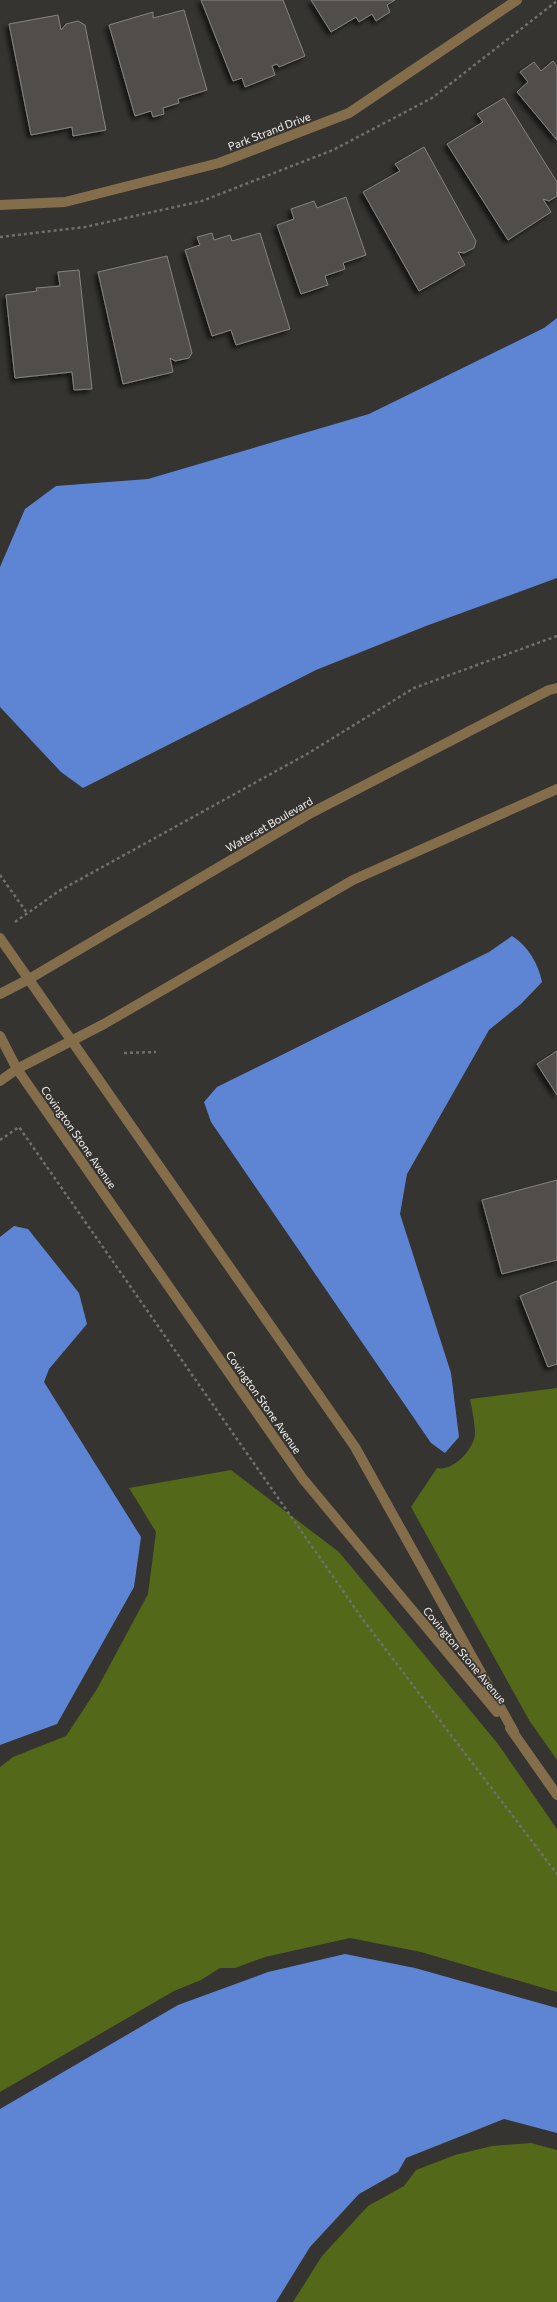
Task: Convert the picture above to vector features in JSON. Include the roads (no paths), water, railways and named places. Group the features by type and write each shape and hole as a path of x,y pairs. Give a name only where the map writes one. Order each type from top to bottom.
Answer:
{"street":[{"name":"Park Strand Drive","path":"0,205 65,202 219,163 349,113 517,0"},
{"name":"Waterset Boulevard","path":"0,994 29,979 311,813 549,690 557,688"},
{"path":"0,1081 17,1069 73,1041 353,880 557,789"},
{"path":"0,938 29,979"},
{"name":"Covington Stone Avenue","path":"29,979 355,1447 514,1732 557,1795"},
{"name":"Covington Stone Avenue","path":"0,1036 17,1069 304,1479 514,1732"}],"water":[{"path":"557,318 557,578 426,626 316,670 83,788 61,772 0,707 0,567 25,509 56,486 148,479 369,414 544,328"},
{"path":"512,936 523,945 532,956 538,968 542,982 521,1004 489,1030 407,1174 400,1214 451,1373 459,1437 445,1453 431,1443 211,1122 204,1102 217,1087 489,952"},
{"path":"14,1226 28,1229 79,1293 87,1324 49,1369 44,1382 141,1537 134,1587 57,1724 0,1745 0,1237"},
{"path":"345,1954 415,1968 557,2008 557,2133 504,2119 406,2158 398,2172 359,2194 310,2247 276,2302 0,2302 0,2109 178,2005 268,1972"}]}
